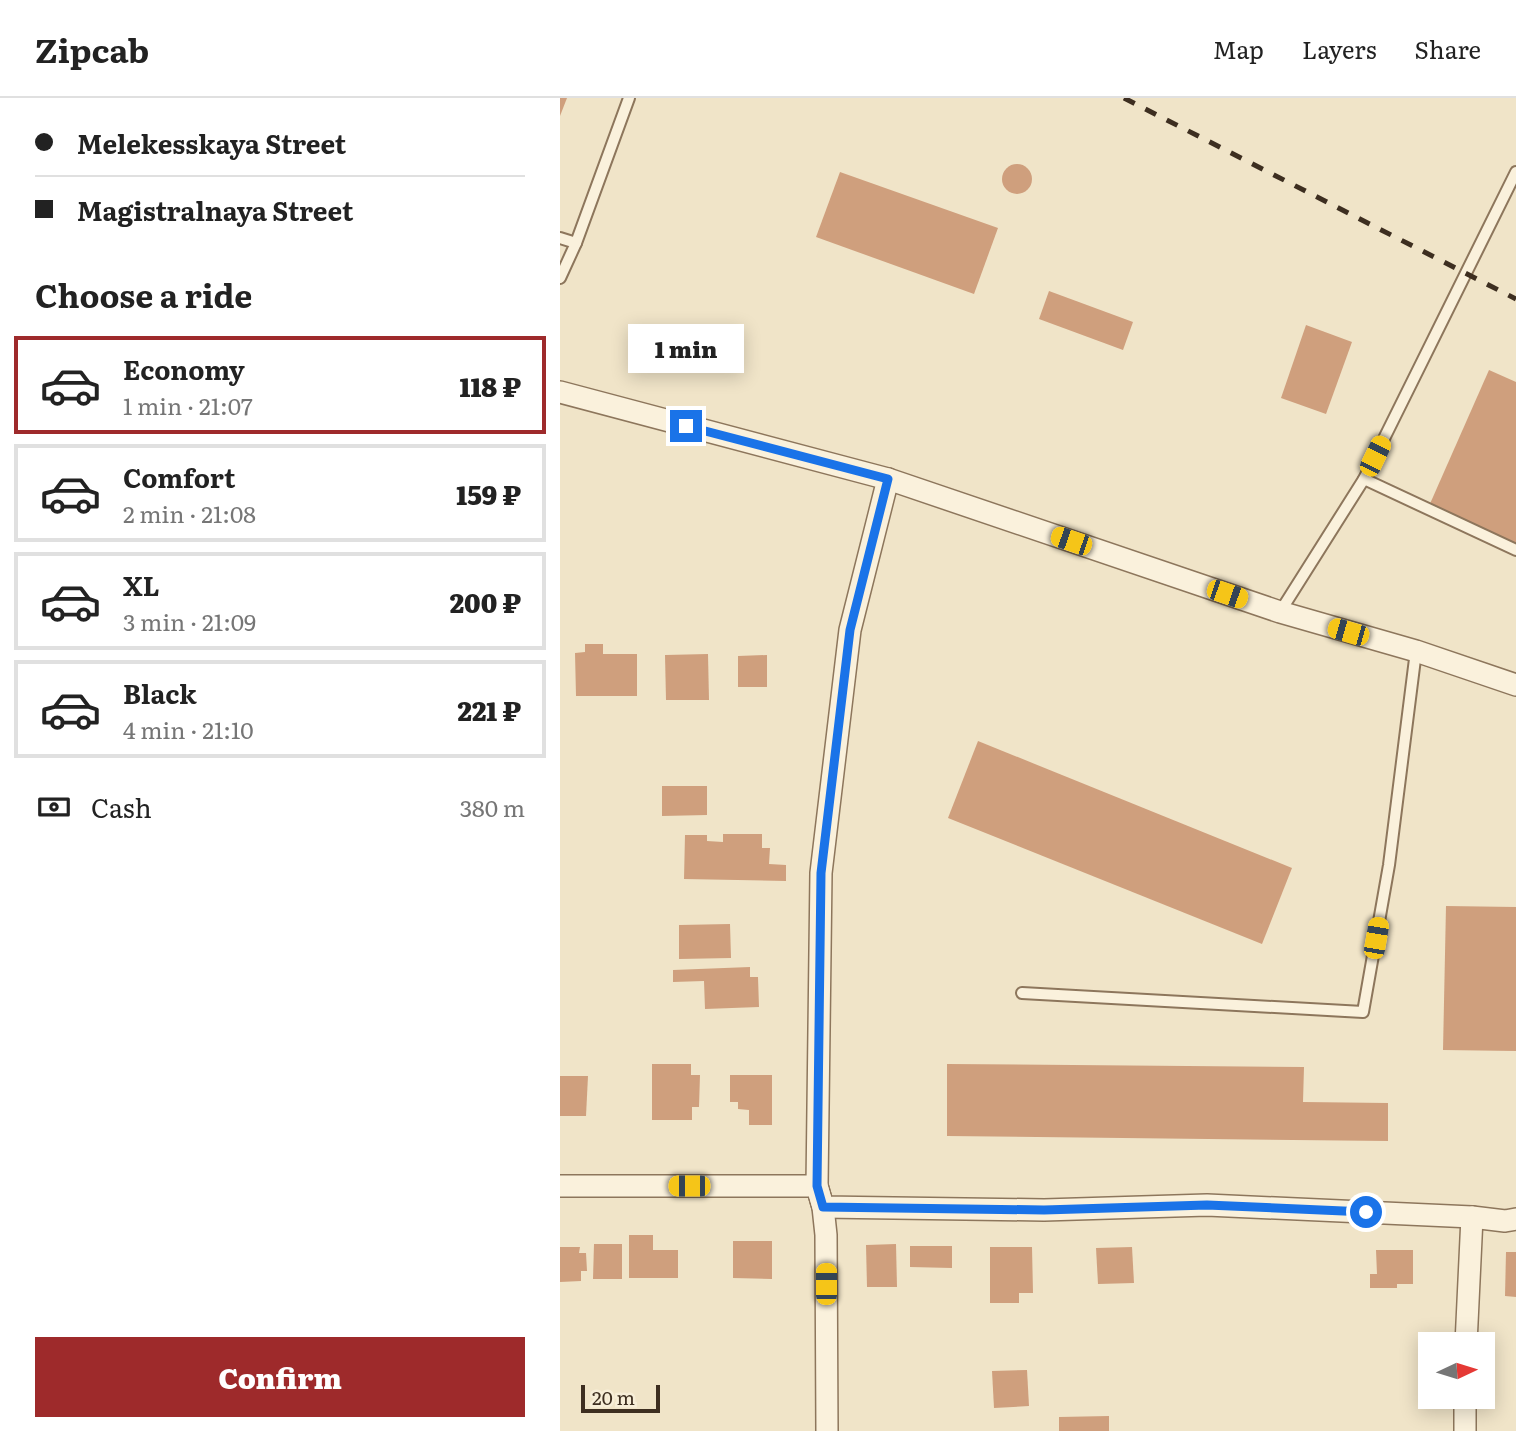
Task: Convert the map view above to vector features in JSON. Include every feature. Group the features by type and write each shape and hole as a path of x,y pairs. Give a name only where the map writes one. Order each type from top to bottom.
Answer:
{"street":[{"path":"560,392 888,479 1280,612 1516,685"},
{"path":"827,1431 826,1235 820,1197 821,873 850,630 888,479"},
{"path":"560,1186 1044,1210 1207,1205 1472,1217 1505,1221 1516,1219"},
{"path":"1467,1332 1472,1217"},
{"path":"1465,1409 1465,1431"}],"lane":[{"path":"560,278 576,243 629,98"},
{"path":"1280,612 1364,479 1516,172"},
{"path":"560,238 576,243"},
{"path":"1364,479 1516,550"},
{"path":"1022,993 1363,1012 1389,865 1416,652"}],"building":[{"path":"560,98 567,98 560,116"},
{"path":"1017,164 1028,168 1032,179 1028,190 1017,194 1006,190 1002,179 1006,168"},
{"path":"840,172 998,228 974,294 816,237"},
{"path":"1049,291 1133,322 1123,350 1039,319"},
{"path":"1306,325 1352,342 1326,414 1281,398"},
{"path":"1489,370 1516,382 1516,544 1429,506"},
{"path":"585,644 603,644 603,654 637,654 637,696 576,696 575,653 585,652"},
{"path":"708,654 709,700 666,700 665,655"},
{"path":"767,655 767,687 738,687 738,656"},
{"path":"978,741 1292,868 1262,944 948,818"},
{"path":"662,786 707,786 707,815 662,816"},
{"path":"723,834 762,834 762,848 770,848 769,864 786,865 786,881 684,879 685,835 707,835 707,841 723,842"},
{"path":"1446,906 1516,907 1516,1051 1443,1050"},
{"path":"730,924 731,958 679,959 679,925"},
{"path":"750,967 750,977 758,977 759,1007 705,1009 704,981 673,982 673,970"},
{"path":"652,1064 691,1064 691,1075 700,1075 699,1107 692,1107 692,1120 652,1120"},
{"path":"947,1064 1304,1067 1303,1102 1388,1103 1388,1141 947,1136"},
{"path":"730,1075 772,1075 772,1125 749,1125 749,1110 738,1109 738,1102 730,1102"},
{"path":"560,1076 588,1076 586,1116 560,1116"},
{"path":"629,1235 653,1235 653,1250 678,1250 678,1278 629,1278"},
{"path":"733,1241 772,1241 772,1279 733,1278"},
{"path":"594,1244 622,1244 622,1279 593,1279"},
{"path":"896,1244 897,1287 867,1287 866,1245"},
{"path":"910,1246 952,1246 952,1268 910,1267"},
{"path":"560,1247 580,1247 579,1253 586,1253 587,1271 581,1271 581,1281 560,1282"},
{"path":"990,1247 1032,1247 1033,1293 1019,1293 1019,1303 990,1303"},
{"path":"1132,1247 1134,1283 1098,1284 1096,1248"},
{"path":"1376,1250 1413,1250 1413,1284 1397,1284 1397,1288 1370,1288 1370,1274 1377,1274"},
{"path":"1506,1252 1516,1252 1516,1297 1505,1296"},
{"path":"1027,1370 1029,1406 994,1408 992,1371"},
{"path":"1109,1416 1109,1431 1059,1431 1059,1417"}],"railway":[{"path":"1124,98 1516,299"}],"route":[{"path":"686,426 888,479 850,630 821,873 817,1186 823,1207 1044,1210 1207,1205 1366,1212"}]}
